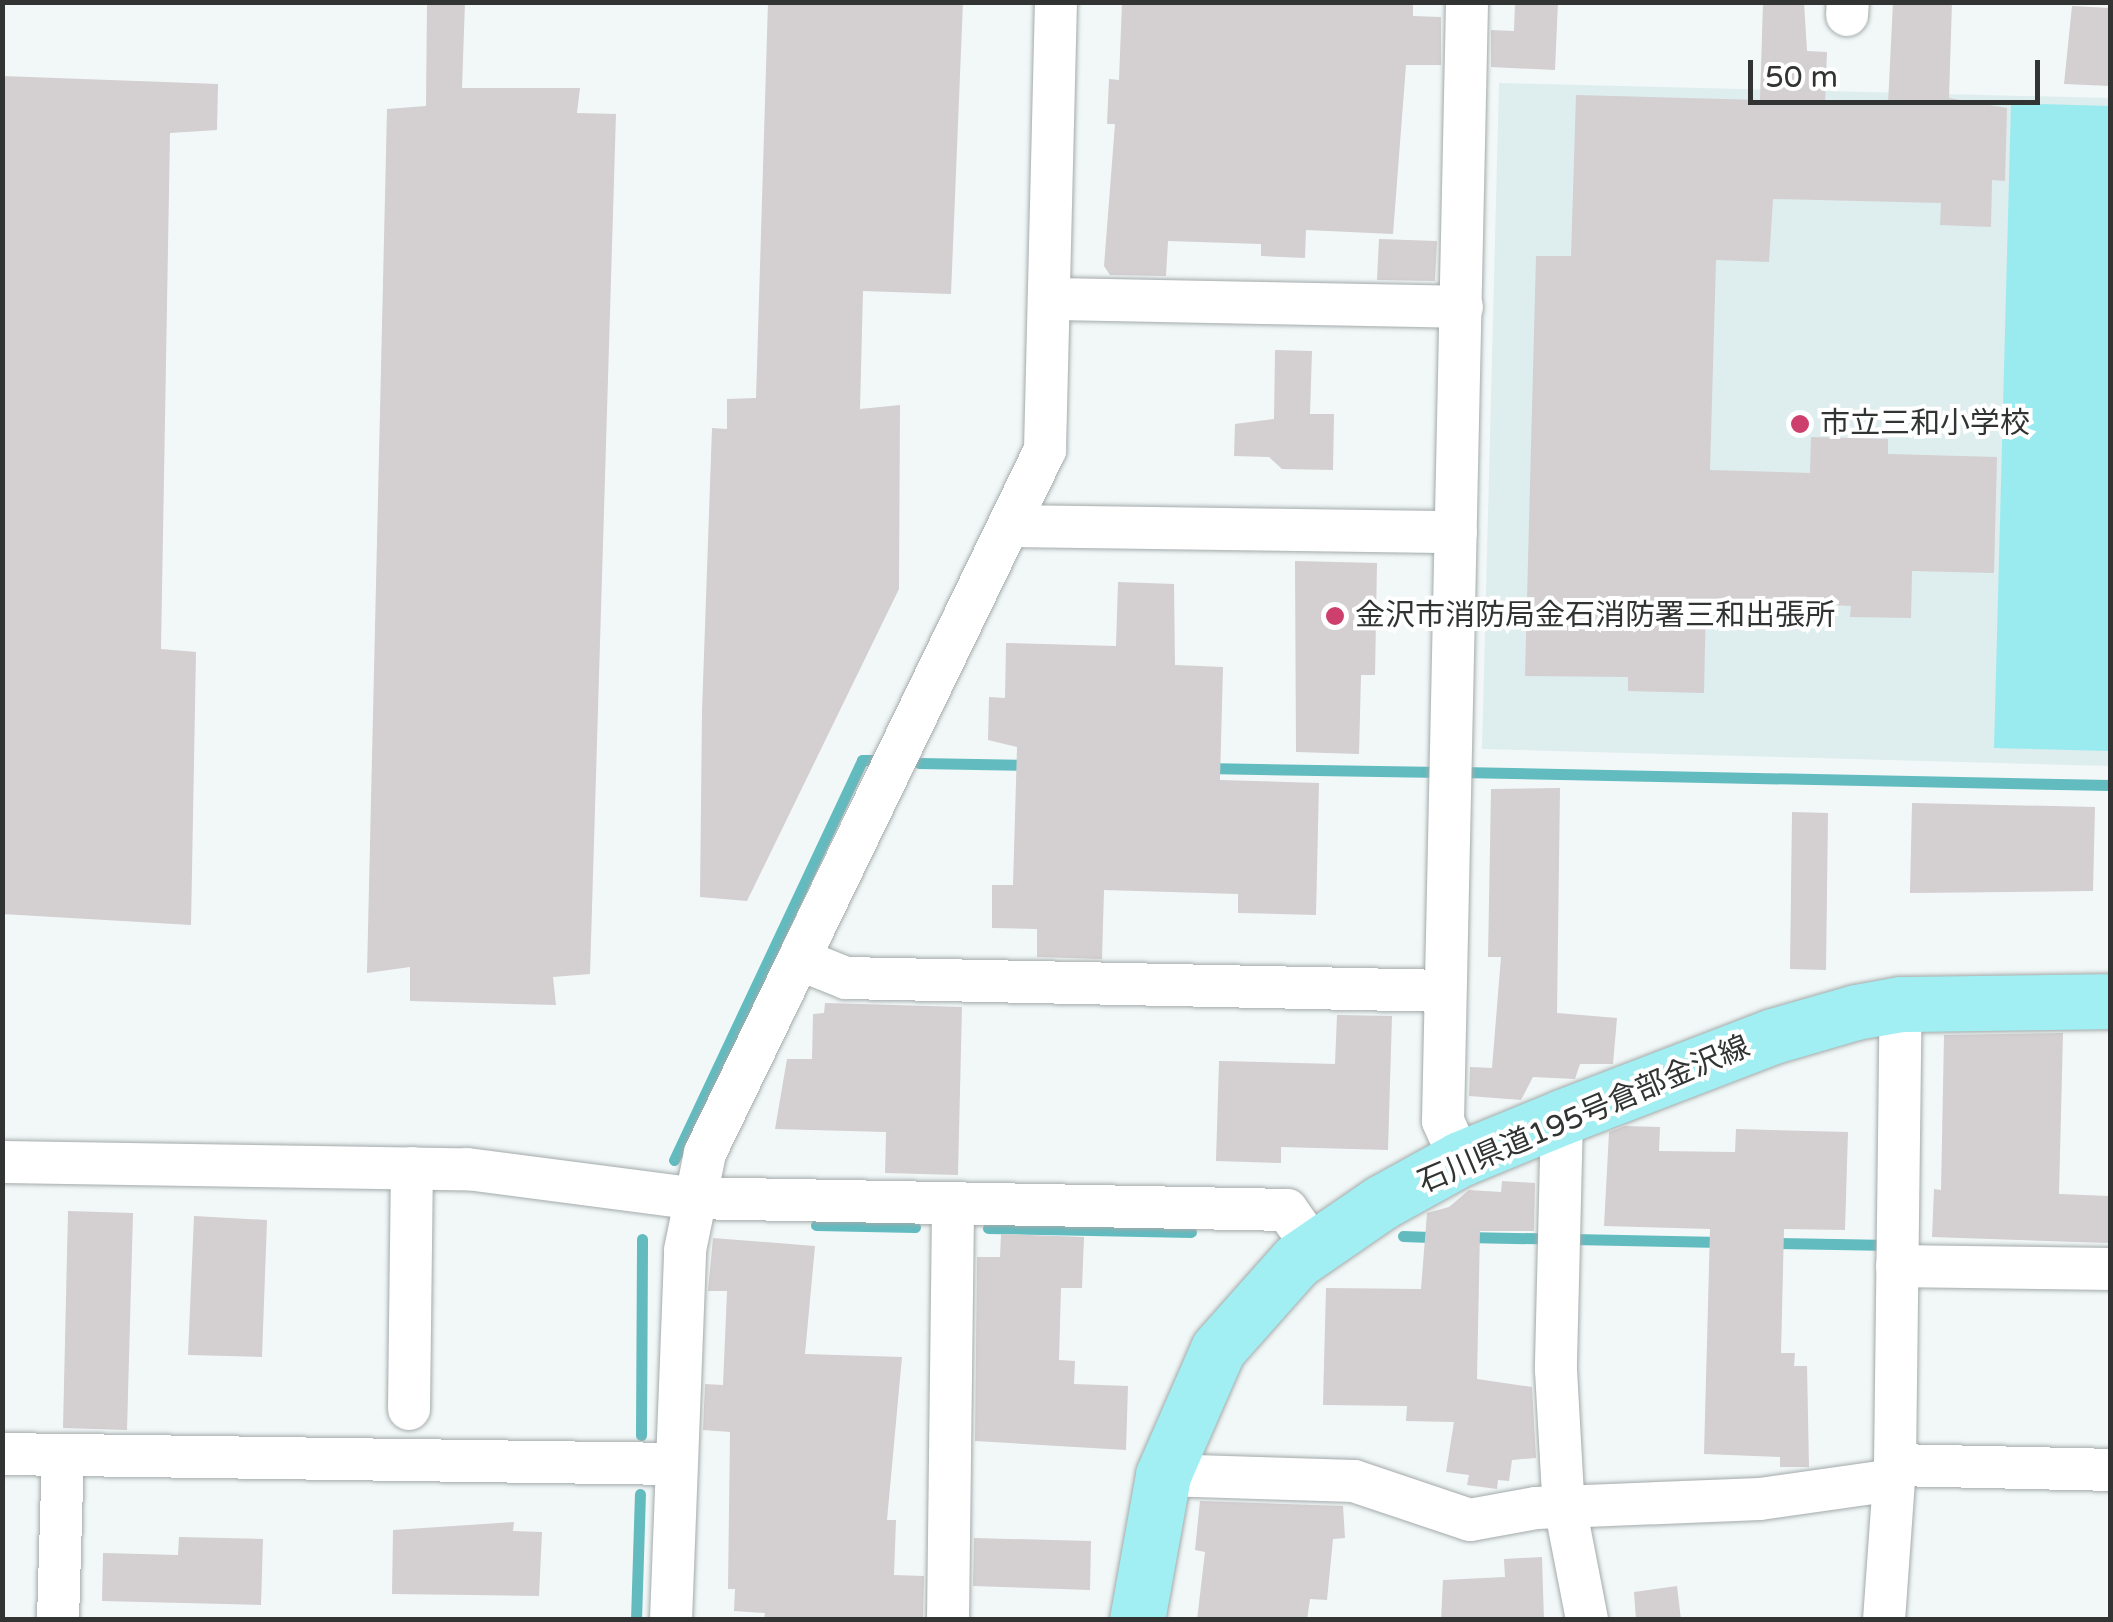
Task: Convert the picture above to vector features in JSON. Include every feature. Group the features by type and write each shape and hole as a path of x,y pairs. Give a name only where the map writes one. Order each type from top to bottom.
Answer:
{"main road":[{"name":"石川県道195号倉部金沢線","path":"1137,1620 1164,1475 1218,1349 1313,1247 1460,1159 1772,1036 1900,1004 2110,1001"}],"street":[{"path":"671,1619 675,1464 692,1198 705,1153 1012,526 1045,450 1056,2"},
{"path":"1460,1159 1443,1121 1467,2"},
{"path":"1051,299 1462,308"},
{"path":"1012,526 1456,532"},
{"path":"801,960 846,978 1445,991"},
{"path":"1884,1620 1895,1473 1900,1004"},
{"path":"1562,1117 1556,1370 1565,1510 1587,1620"},
{"path":"2,1162 467,1168 692,1198 1287,1210 1313,1247"},
{"path":"409,1409 412,1168"},
{"path":"948,1620 953,1206"},
{"path":"1898,1252 2110,1268"},
{"path":"2,1454 675,1464"},
{"path":"58,1620 63,1455"},
{"path":"1164,1475 1354,1481 1470,1520 1565,1510 1760,1499 1895,1473 2110,1470"}],"shaded area":[{"name":"市立三和小学校","path":"1499,83 2110,98 2110,766 1482,749"},
{"path":"2011,103 2110,106 2110,751 1994,748"}],"building":[{"path":"427,2 465,2 462,88 580,88 577,113 616,114 590,974 553,977 556,1005 410,1001 410,967 367,973 387,109 426,106"},
{"path":"768,2 963,2 951,294 863,291 860,409 900,405 899,589 747,901 700,897 702,711 712,428 727,429 727,399 756,398"},
{"path":"1122,2 1413,2 1413,16 1441,17 1441,65 1406,65 1393,234 1306,230 1305,258 1261,256 1261,244 1168,241 1166,276 1110,275 1104,266 1115,124 1107,124 1109,79 1119,80"},
{"path":"1515,2 1558,2 1555,70 1491,67 1491,30 1514,31"},
{"path":"1763,2 1804,2 1807,51 1827,52 1825,103 1888,104 1893,2 1952,2 1949,98 2007,108 2005,181 1992,180 1991,227 1940,225 1941,203 1773,199 1769,262 1716,260 1710,470 1810,473 1811,437 1888,439 1888,454 1997,457 1994,573 1912,571 1911,618 1850,617 1851,606 1706,599 1704,693 1628,691 1628,677 1525,676 1536,256 1571,256 1576,95 1760,100"},
{"path":"2072,6 2110,8 2110,86 2064,84"},
{"path":"2,76 218,84 217,130 170,133 161,649 196,652 191,925 2,914"},
{"path":"1379,239 1437,241 1435,281 1377,280"},
{"path":"1275,350 1312,351 1310,414 1334,414 1333,470 1282,469 1269,457 1234,456 1235,424 1274,419"},
{"path":"1295,561 1377,563 1375,675 1361,675 1359,754 1296,752"},
{"path":"1118,582 1174,584 1175,665 1223,667 1220,780 1319,783 1316,915 1238,913 1238,894 1104,890 1102,959 1037,957 1037,929 992,928 992,885 1013,885 1017,747 988,740 989,697 1005,698 1006,643 1116,646"},
{"path":"1560,788 1557,1013 1617,1018 1613,1064 1580,1064 1575,1079 1533,1077 1521,1100 1469,1096 1470,1067 1492,1068 1501,957 1488,957 1491,789"},
{"path":"1912,803 2095,807 2093,891 1910,893"},
{"path":"1792,812 1828,813 1826,970 1790,969"},
{"path":"825,1003 962,1007 958,1175 885,1173 886,1132 775,1129 787,1059 812,1059 813,1014 824,1013"},
{"path":"1337,1015 1392,1016 1388,1150 1281,1147 1281,1163 1216,1161 1219,1061 1335,1064"},
{"path":"2063,1033 2059,1194 2109,1196 2108,1243 1932,1237 1934,1189 1941,1190 1944,1035"},
{"path":"1625,1126 1660,1127 1659,1151 1735,1152 1736,1129 1848,1132 1845,1230 1784,1229 1781,1353 1795,1353 1794,1366 1807,1366 1809,1467 1780,1467 1780,1457 1704,1454 1710,1229 1604,1226 1609,1132"},
{"path":"1502,1181 1535,1183 1534,1231 1480,1231 1477,1379 1532,1387 1536,1458 1512,1460 1509,1481 1498,1480 1497,1489 1467,1485 1469,1475 1446,1472 1454,1422 1406,1421 1407,1406 1323,1405 1326,1288 1421,1289 1427,1213 1449,1207 1469,1190 1501,1192"},
{"path":"68,1211 133,1213 127,1430 63,1428"},
{"path":"194,1216 267,1220 262,1357 188,1355"},
{"path":"1001,1234 1084,1237 1082,1288 1061,1288 1059,1360 1075,1361 1074,1384 1128,1386 1126,1450 975,1441 977,1257 1000,1257"},
{"path":"713,1238 815,1246 805,1354 902,1357 887,1520 896,1520 894,1575 924,1576 923,1620 764,1620 765,1613 734,1611 735,1589 728,1589 730,1432 703,1430 705,1384 723,1385 727,1291 708,1291"},
{"path":"1200,1501 1343,1506 1345,1538 1333,1539 1327,1600 1310,1599 1307,1620 1197,1620 1205,1552 1195,1550"},
{"path":"514,1522 513,1531 542,1532 539,1596 392,1594 393,1530"},
{"path":"179,1537 263,1539 261,1605 102,1601 103,1553 178,1555"},
{"path":"974,1538 1091,1541 1090,1590 973,1586"},
{"path":"1542,1557 1544,1620 1441,1620 1443,1580 1505,1577 1504,1559"},
{"path":"1677,1586 1681,1620 1636,1620 1634,1592"}],"waterway":[{"path":"674,1160 862,760 873,760"},
{"path":"919,763 1031,765"},
{"path":"1205,768 1441,772"},
{"path":"1460,772 2110,785"},
{"path":"816,1225 915,1227"},
{"path":"988,1228 1191,1232"},
{"path":"1403,1236 1436,1237"},
{"path":"1465,1237 1721,1242"},
{"path":"641,1435 642,1239"},
{"path":"1770,1243 1891,1245"},
{"path":"636,1620 640,1494"}],"place":[{"name":"市立三和小学校","path":"1800,424"},
{"name":"金沢市消防局金石消防署三和出張所","path":"1335,616"}]}
